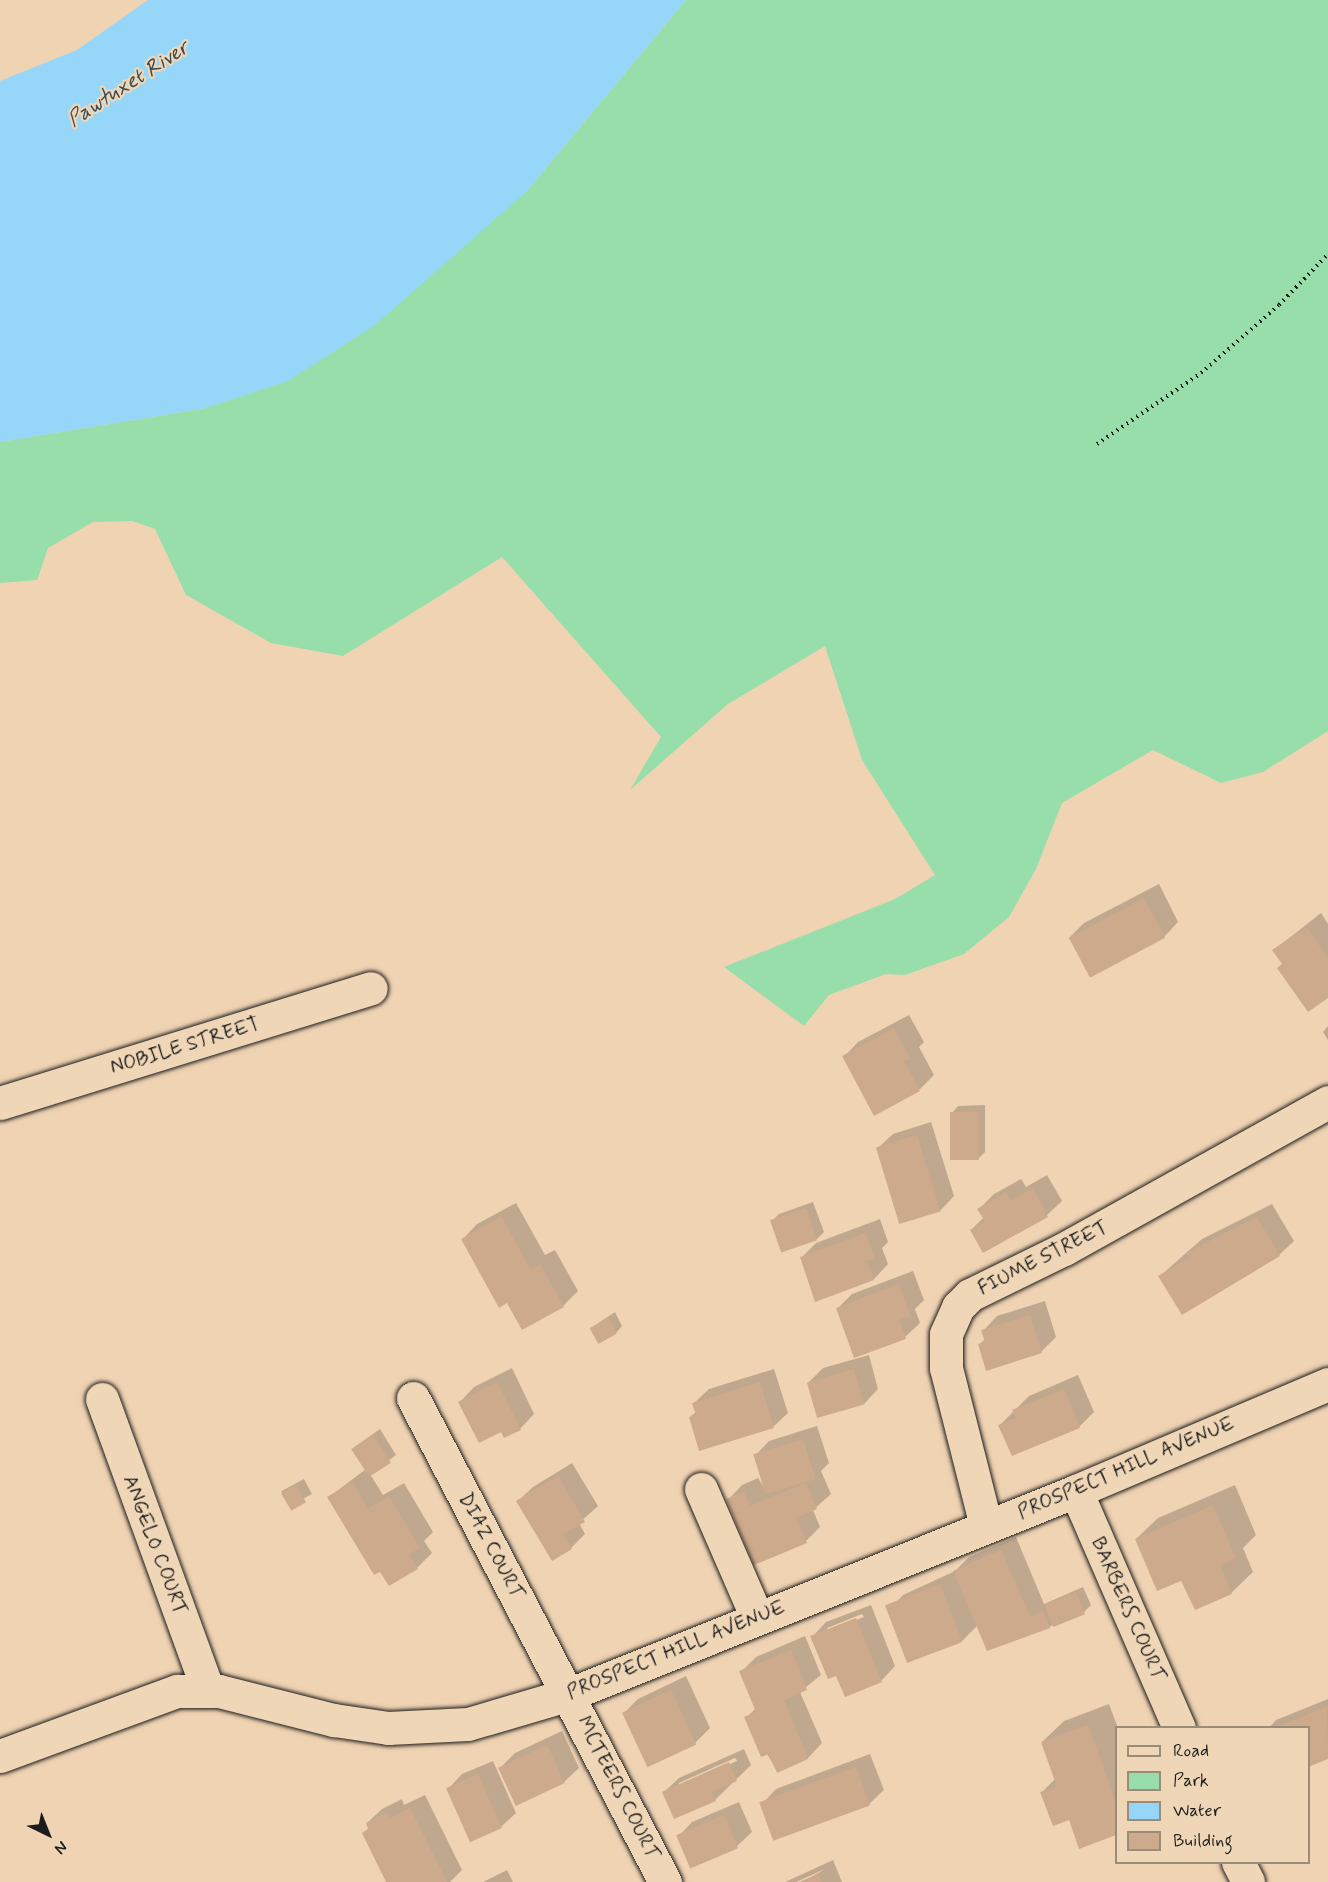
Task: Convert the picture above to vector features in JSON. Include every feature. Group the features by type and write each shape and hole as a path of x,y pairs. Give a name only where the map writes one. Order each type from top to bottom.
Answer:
{"street":[{"name":"NOBILE STREET","path":"0,1103 371,988"},
{"name":"FIUME STREET","path":"986,1526 946,1368 946,1334 958,1307 970,1295 1074,1244 1328,1102"},
{"name":"PROSPECT HILL AVENUE","path":"0,1756 166,1694 208,1690 334,1720 417,1729 468,1724 570,1694 1076,1491 1328,1383"},
{"name":"DIAZ COURT","path":"413,1398 570,1694"},
{"name":"ANGELO COURT","path":"102,1399 208,1690"},
{"path":"701,1489 757,1618"},
{"name":"BARBERS COURT","path":"1076,1491 1178,1726"},
{"name":"MCTEERS COURT","path":"570,1694 665,1882"},
{"path":"1239,1864 1248,1882"}],"path":[{"path":"1097,444 1201,374 1279,305 1328,254"}],"green space":[{"path":"686,0 1328,0 1328,731 1263,772 1221,783 1153,750 1062,803 1036,869 1009,917 964,954 905,975 886,974 829,995 804,1026 724,967 895,899 935,875 862,760 825,646 728,704 630,790 661,737 502,557 343,656 271,643 186,595 155,529 132,521 93,522 48,548 37,580 0,583 0,442 206,408 526,192"}],"water":[{"name":"Pawtuxet River","path":"148,0 686,0 526,192 375,325 288,381 206,408 0,442 0,81 77,50"}],"building":[{"path":"1144,898 1165,938 1090,978 1069,938"},
{"path":"1306,927 1328,958 1328,998 1308,1012 1277,968 1282,964 1272,950"},
{"path":"894,1028 910,1058 904,1061 920,1091 874,1116 842,1056"},
{"path":"950,1112 979,1112 979,1160 950,1160"},
{"path":"917,1135 940,1212 899,1224 876,1148"},
{"path":"1033,1188 1048,1217 983,1253 970,1230 985,1221 977,1209 1006,1192 1011,1201"},
{"path":"806,1208 817,1240 781,1253 770,1220"},
{"path":"501,1216 530,1269 540,1264 564,1307 522,1330 507,1303 499,1308 461,1239"},
{"path":"1257,1217 1280,1256 1182,1315 1158,1276 1189,1258 1186,1253"},
{"path":"865,1233 875,1258 867,1261 874,1280 815,1302 800,1257"},
{"path":"899,1284 910,1316 899,1320 906,1339 854,1358 836,1308"},
{"path":"1030,1315 1042,1353 986,1371 978,1344 985,1342 981,1330"},
{"path":"608,1318 617,1334 598,1344 590,1328"},
{"path":"854,1369 864,1405 817,1418 807,1383"},
{"path":"497,1382 521,1430 504,1438 501,1432 479,1443 458,1402"},
{"path":"760,1382 774,1428 699,1451 689,1417 696,1415 692,1403"},
{"path":"1064,1389 1080,1428 1012,1456 998,1425 1016,1418 1012,1410"},
{"path":"373,1435 391,1463 369,1477 351,1449"},
{"path":"803,1439 815,1479 766,1494 753,1454"},
{"path":"558,1476 585,1522 563,1534 572,1549 552,1561 516,1501"},
{"path":"352,1482 368,1509 389,1496 420,1548 409,1554 418,1569 389,1586 380,1572 374,1575 327,1497"},
{"path":"806,1483 817,1509 796,1518 807,1543 754,1565 726,1499 744,1492 750,1506"},
{"path":"296,1485 306,1502 291,1511 281,1494"},
{"path":"1213,1505 1236,1558 1220,1565 1232,1594 1195,1610 1181,1581 1157,1591 1135,1539"},
{"path":"1001,1550 1030,1617 1043,1611 1050,1628 987,1651 953,1571"},
{"path":"940,1584 962,1642 907,1663 885,1605"},
{"path":"1076,1592 1085,1614 1053,1627 1044,1605"},
{"path":"856,1618 882,1682 845,1697 836,1676 828,1679 810,1636"},
{"path":"791,1650 807,1690 784,1700 808,1759 777,1773 769,1754 761,1757 744,1717 756,1712 739,1671"},
{"path":"671,1690 696,1744 647,1767 622,1713"},
{"path":"1327,1707 1328,1759 1310,1766 1310,1726 1280,1726"},
{"path":"1088,1725 1115,1800 1115,1835 1079,1849 1069,1820 1053,1826 1040,1792 1057,1787 1041,1742"},
{"path":"547,1745 565,1783 516,1806 498,1768"},
{"path":"729,1762 737,1781 711,1792 716,1801 674,1819 662,1792"},
{"path":"856,1767 870,1806 773,1841 759,1802"},
{"path":"478,1774 502,1828 470,1842 446,1788"},
{"path":"410,1808 447,1882 386,1882 362,1833 368,1829 366,1823 387,1812 390,1818"},
{"path":"724,1815 738,1848 690,1868 676,1835"},
{"path":"818,1874 822,1882 799,1882"}]}
